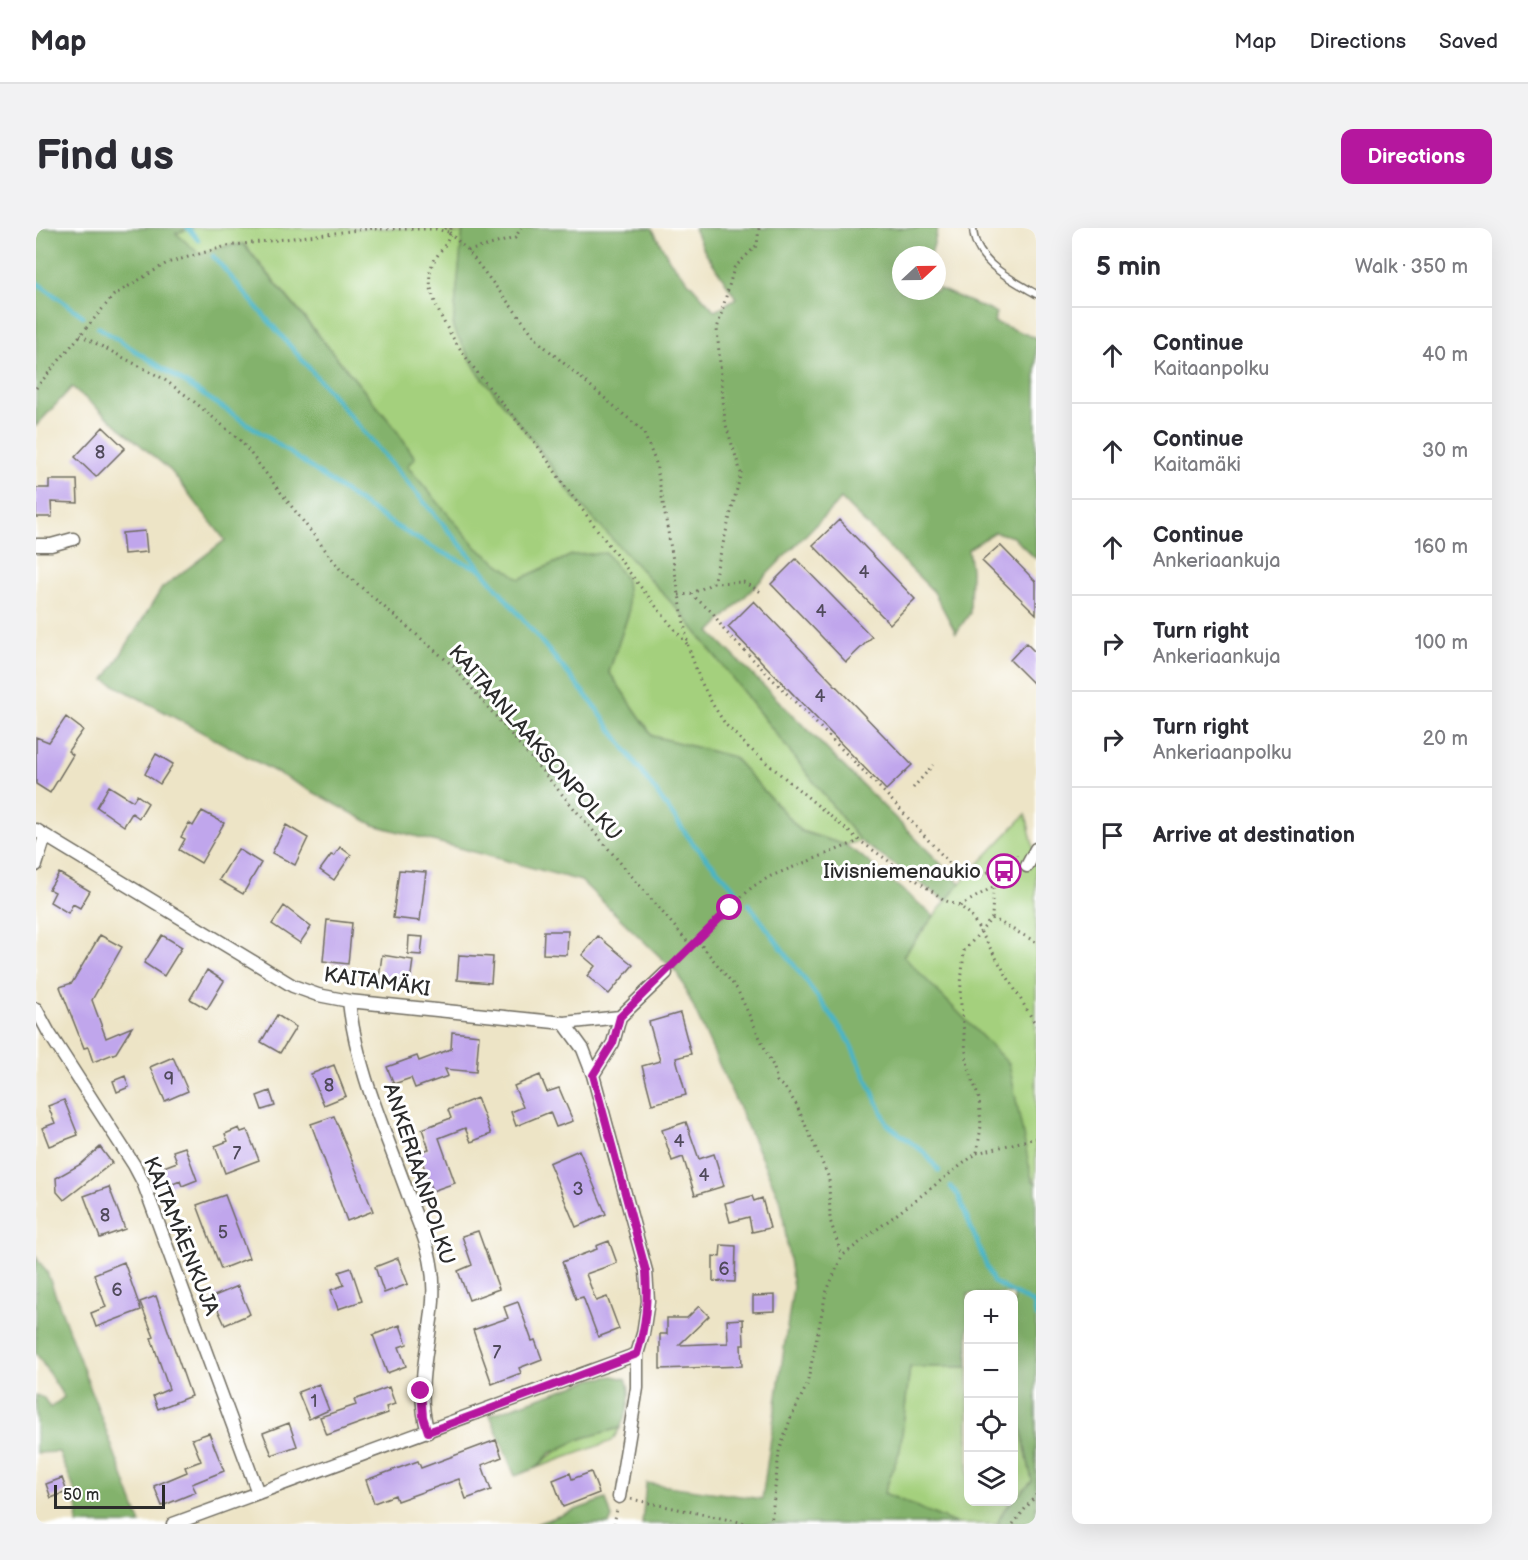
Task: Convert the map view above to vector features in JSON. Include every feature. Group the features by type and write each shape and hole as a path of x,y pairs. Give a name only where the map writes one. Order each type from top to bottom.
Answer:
{"street":[{"path":"36,545 51,545 73,539"},
{"path":"36,865 41,833"},
{"name":"KAITAMÄKI","path":"41,833 293,986 318,995 349,1001 564,1023 620,1017"},
{"path":"1027,866 1030,848"},
{"path":"593,1075 613,1043 620,1017 666,973"},
{"name":"ANKERIAANPOLKU","path":"349,1001 351,1023 372,1095 431,1263 433,1293 421,1391 423,1417 428,1432"},
{"name":"KAITAMÄENKUJA","path":"36,1009 143,1182 258,1493"},
{"path":"564,1023 583,1049 593,1075 646,1271 648,1301 643,1334 637,1354 637,1388 619,1497"},
{"path":"173,1524 637,1354"}],"lane":[{"path":"974,228 974,236 986,259 1000,272 1036,294"}],"path":[{"path":"36,388 114,295 167,263 227,246 375,228 451,230"},
{"path":"445,228 451,230 539,342 643,431 656,463 688,646 712,705 726,725 749,748 860,841 946,901 960,906 970,914 1036,1025"},
{"path":"468,251 515,238 521,228"},
{"path":"713,583 741,473 725,422 717,329 734,268 756,245 759,228"},
{"path":"451,230 429,268 432,295 445,325 477,371 537,446 644,592 688,646"},
{"name":"KAITAANLAAKSONPOLKU","path":"80,335 162,378 241,441 340,569 452,665 692,947"},
{"path":"679,595 691,594 713,583 743,582 761,592"},
{"path":"691,594 713,613 724,630 886,794 965,880 1008,865"},
{"path":"913,788 933,765"},
{"path":"666,973 752,887 771,876 860,841"},
{"path":"960,906 993,887 1008,865 1030,848"},
{"path":"977,1153 981,1126 979,1099 967,1062 960,995 964,951 992,918 993,887"},
{"path":"992,918 1036,942"},
{"path":"698,941 737,989 774,1068 777,1082 785,1088 796,1104 829,1179 830,1220 842,1256"},
{"path":"771,1524 779,1452 791,1417 807,1385 826,1293 842,1256 977,1153 1036,1138"},
{"path":"1013,1524 1036,1495"},
{"path":"619,1497 749,1524"}],"green space":[{"path":"36,228 193,228 176,233 199,254 243,244 394,427 415,458 407,466 477,548 520,579 572,555 606,553 626,580 629,612 609,672 653,736 733,757 801,831 845,845 934,916 903,956 1009,1064 1032,1180 1036,1184 1036,1524 997,1524 1008,1506 1018,1506 1018,1496 1032,1481 1018,1413 1018,1290 964,1290 964,1367 910,1367 900,1450 884,1493 957,1524 642,1524 646,1483 762,1499 793,1287 781,1202 679,975 581,881 374,825 105,680 162,588 225,540 171,471 72,387 36,426"},
{"path":"193,228 445,228 450,233 463,233 453,328 568,490 683,615 860,841 845,845 801,831 733,757 653,736 609,672 629,612 572,555 520,579 477,548 406,466 415,458 394,427 244,244 199,254 175,233"},
{"path":"463,228 652,228 670,261 715,311 736,298 702,247 694,228 938,228 933,246 892,246 892,300 946,300 946,292 996,313 994,322 1036,338 1036,559 1013,537 995,532 968,549 971,569 970,613 956,633 934,592 841,499 710,632 960,883 946,901 860,841 683,615 568,490 537,446 477,371 453,328"},
{"path":"1026,814 1036,859 1036,1184 903,956 960,883"},
{"path":"36,1257 47,1272 141,1524 77,1524 76,1495 59,1452 36,1453 36,1395 44,1398 50,1408 64,1397 36,1353"},
{"path":"910,1367 964,1367 964,1506 1008,1506 997,1524 957,1524 884,1494 900,1450"},
{"path":"613,1376 626,1379 629,1391 627,1411 620,1428 583,1438 550,1453 536,1468 515,1476 490,1415 593,1379"},
{"path":"1018,1412 1033,1481 1018,1496"},
{"path":"620,1428 612,1441 536,1468 564,1447 596,1434"},
{"path":"606,1499 612,1518 609,1524 536,1524"}],"building":[{"path":"103,427 125,448 96,477 75,457"},
{"path":"49,480 77,480 78,503 51,502 52,517 36,517 36,488 49,488"},
{"path":"839,520 915,599 890,624 813,545"},
{"path":"145,531 147,552 124,554 122,533"},
{"path":"1000,545 1036,582 1036,614 982,561"},
{"path":"796,559 872,637 846,662 771,584"},
{"path":"754,601 912,765 886,790 728,627"},
{"path":"1026,643 1036,653 1036,686 1010,660"},
{"path":"66,717 83,730 68,751 73,755 50,793 36,784 36,737 49,742"},
{"path":"156,754 173,764 160,784 145,774"},
{"path":"109,786 133,801 137,795 148,803 139,818 132,813 124,826 97,807"},
{"path":"202,811 224,823 201,863 179,850 185,839 181,837 189,823 193,826"},
{"path":"286,825 308,838 295,865 272,853"},
{"path":"340,847 351,855 334,880 320,870"},
{"path":"238,849 261,863 243,894 219,880"},
{"path":"399,870 426,872 420,921 393,918"},
{"path":"59,873 90,891 80,908 73,904 68,913 50,902 55,892 49,889"},
{"path":"284,906 311,927 300,943 272,924"},
{"path":"327,920 352,923 348,964 323,961"},
{"path":"544,931 568,931 567,955 543,954"},
{"path":"100,935 122,947 92,1000 106,1038 132,1027 116,1053 93,1062 88,1047 84,1048 60,987 72,983"},
{"path":"162,935 182,947 164,976 144,963"},
{"path":"409,936 423,937 421,955 408,954"},
{"path":"598,936 633,965 609,994 587,976 595,966 582,955"},
{"path":"382,955 413,960 410,982 379,978"},
{"path":"459,955 493,957 491,983 457,980"},
{"path":"207,970 224,981 207,1009 190,999"},
{"path":"680,1013 691,1054 676,1058 686,1095 652,1104 642,1066 660,1061 649,1022"},
{"path":"277,1015 296,1027 280,1053 261,1042"},
{"path":"452,1032 479,1035 476,1072 445,1069 448,1076 415,1088 411,1078 394,1084 387,1067 417,1056 419,1061 451,1049"},
{"path":"173,1057 188,1091 165,1101 150,1067"},
{"path":"334,1065 346,1096 324,1105 311,1074"},
{"path":"540,1075 547,1092 559,1088 573,1121 556,1127 550,1112 516,1126 511,1112 523,1107 514,1086"},
{"path":"125,1076 129,1087 117,1092 113,1081"},
{"path":"270,1091 275,1106 262,1110 257,1096"},
{"path":"477,1098 491,1134 471,1142 465,1128 439,1138 455,1183 432,1191 419,1152 429,1149 422,1129 451,1118 448,1110"},
{"path":"64,1100 78,1135 49,1146 42,1128 55,1123 48,1106"},
{"path":"334,1116 373,1211 347,1221 311,1124"},
{"path":"686,1122 699,1159 714,1154 724,1186 695,1195 683,1157 672,1161 662,1130"},
{"path":"239,1128 241,1132 247,1130 259,1160 225,1173 215,1146 228,1141 225,1134"},
{"path":"100,1147 112,1163 64,1200 57,1192 56,1178 81,1164"},
{"path":"185,1147 197,1180 182,1186 180,1181 168,1186 161,1168 177,1162 173,1151"},
{"path":"579,1150 606,1214 576,1227 549,1163"},
{"path":"109,1187 125,1229 100,1238 84,1196"},
{"path":"225,1195 249,1258 221,1269 197,1205"},
{"path":"752,1196 754,1201 762,1198 770,1228 752,1232 749,1217 730,1222 725,1203"},
{"path":"478,1231 499,1289 469,1300 458,1271 472,1265 462,1236"},
{"path":"609,1241 617,1263 586,1274 596,1301 607,1297 619,1329 598,1337 583,1297 576,1299 562,1262 597,1249 596,1246"},
{"path":"721,1245 736,1246 735,1282 713,1281 713,1256 720,1257"},
{"path":"398,1258 408,1284 384,1293 375,1267"},
{"path":"124,1262 141,1310 96,1327 91,1313 106,1307 94,1274"},
{"path":"351,1268 362,1301 338,1309 331,1290 344,1285 339,1272"},
{"path":"238,1286 250,1314 225,1325 212,1297"},
{"path":"775,1295 775,1311 753,1312 753,1296"},
{"path":"156,1296 191,1396 158,1409 153,1396 169,1389 151,1338 154,1337 140,1302"},
{"path":"518,1302 532,1341 535,1340 542,1359 519,1368 521,1373 492,1384 473,1330 508,1318 504,1307"},
{"path":"699,1306 709,1316 679,1345 728,1343 727,1320 743,1319 742,1366 660,1369 660,1334 667,1334 667,1318 687,1318"},
{"path":"400,1325 407,1344 399,1347 406,1366 387,1373 373,1335"},
{"path":"319,1384 329,1410 309,1419 298,1392"},
{"path":"389,1387 395,1404 386,1407 388,1413 327,1435 320,1417 356,1405 354,1400"},
{"path":"289,1423 297,1446 272,1455 263,1433"},
{"path":"209,1433 224,1471 192,1484 196,1492 162,1506 154,1486 187,1472 185,1467 201,1461 192,1439"},
{"path":"496,1440 502,1457 482,1465 491,1490 466,1499 459,1479 397,1501 395,1495 374,1503 366,1480 418,1461 421,1468"},
{"path":"591,1472 599,1493 563,1507 553,1480 570,1473 572,1479"},
{"path":"62,1478 67,1492 51,1498 46,1484"}],"waterway":[{"path":"188,228 198,240"},
{"path":"213,256 478,565 593,704 692,842 736,890"},
{"path":"36,282 83,316"},
{"path":"98,327 239,418 404,531 480,569"},
{"path":"749,904 847,1037 888,1125 925,1153 939,1171"},
{"path":"951,1187 958,1195 993,1282 1034,1304 1036,1316"}],"place":[{"name":"Iivisniemenaukio","path":"1004,871"}],"route":[{"path":"421,1391 423,1417 428,1432 637,1354 643,1334 648,1301 646,1271 593,1075 613,1043 620,1017 730,908"}]}
